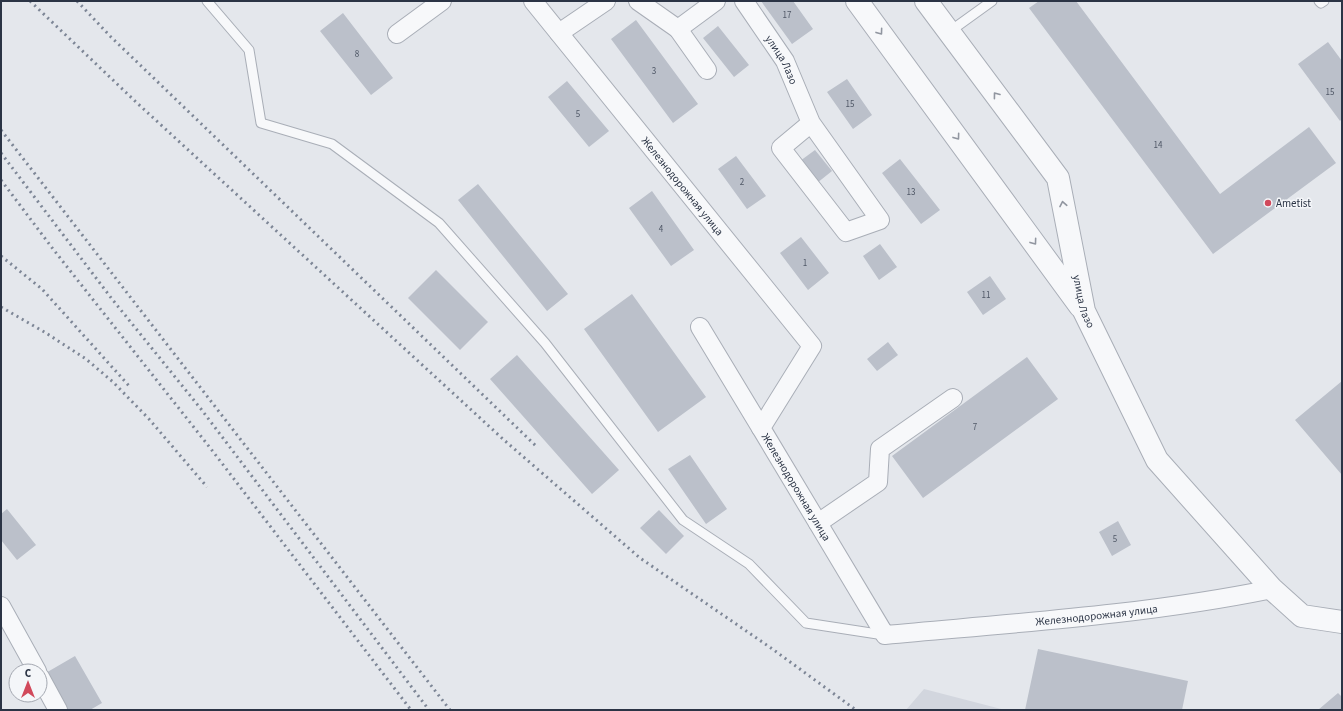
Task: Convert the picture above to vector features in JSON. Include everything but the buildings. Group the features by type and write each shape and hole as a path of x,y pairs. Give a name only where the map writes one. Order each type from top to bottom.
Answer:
{"street":[{"path":"397,34 442,1"},
{"name":"Железнодорожная улица","path":"533,1 812,346 761,428 885,635 1116,614 1230,598 1272,589"},
{"path":"560,33 606,1"},
{"path":"638,1 678,29 707,70"},
{"path":"678,29 716,1"},
{"name":"улица Лазо","path":"744,1 785,61 811,123 880,220 846,232 781,148 811,123"},
{"path":"857,1 1084,311"},
{"name":"улица Лазо","path":"926,1 1058,178 1084,311 1158,460 1272,589 1302,616 1342,622"},
{"path":"700,326 761,428"},
{"path":"818,523 878,482 880,449 953,398"},
{"path":"1,606 33,663"},
{"path":"48,692 58,710"}],"lane":[{"path":"207,1 249,50 261,123 332,144 439,223 545,343 683,520 749,564 806,622 885,635"},
{"path":"949,32 992,1"},
{"path":"1319,1 1321,3 1324,1"}],"shaded area":[{"path":"924,689 1005,710 906,710"}],"railway":[{"path":"30,1 136,102 504,440 640,558 771,648 856,710"},
{"path":"77,1 110,36 536,446"},
{"path":"1,130 450,710"},
{"path":"1,153 112,299 201,409 429,710"},
{"path":"1,180 53,249 211,449 411,710"},
{"path":"1,256 42,289 130,387"},
{"path":"1,307 46,333 86,359 113,382 149,419 207,487"}],"place":[{"name":"Ametist","path":"1268,203"}]}
